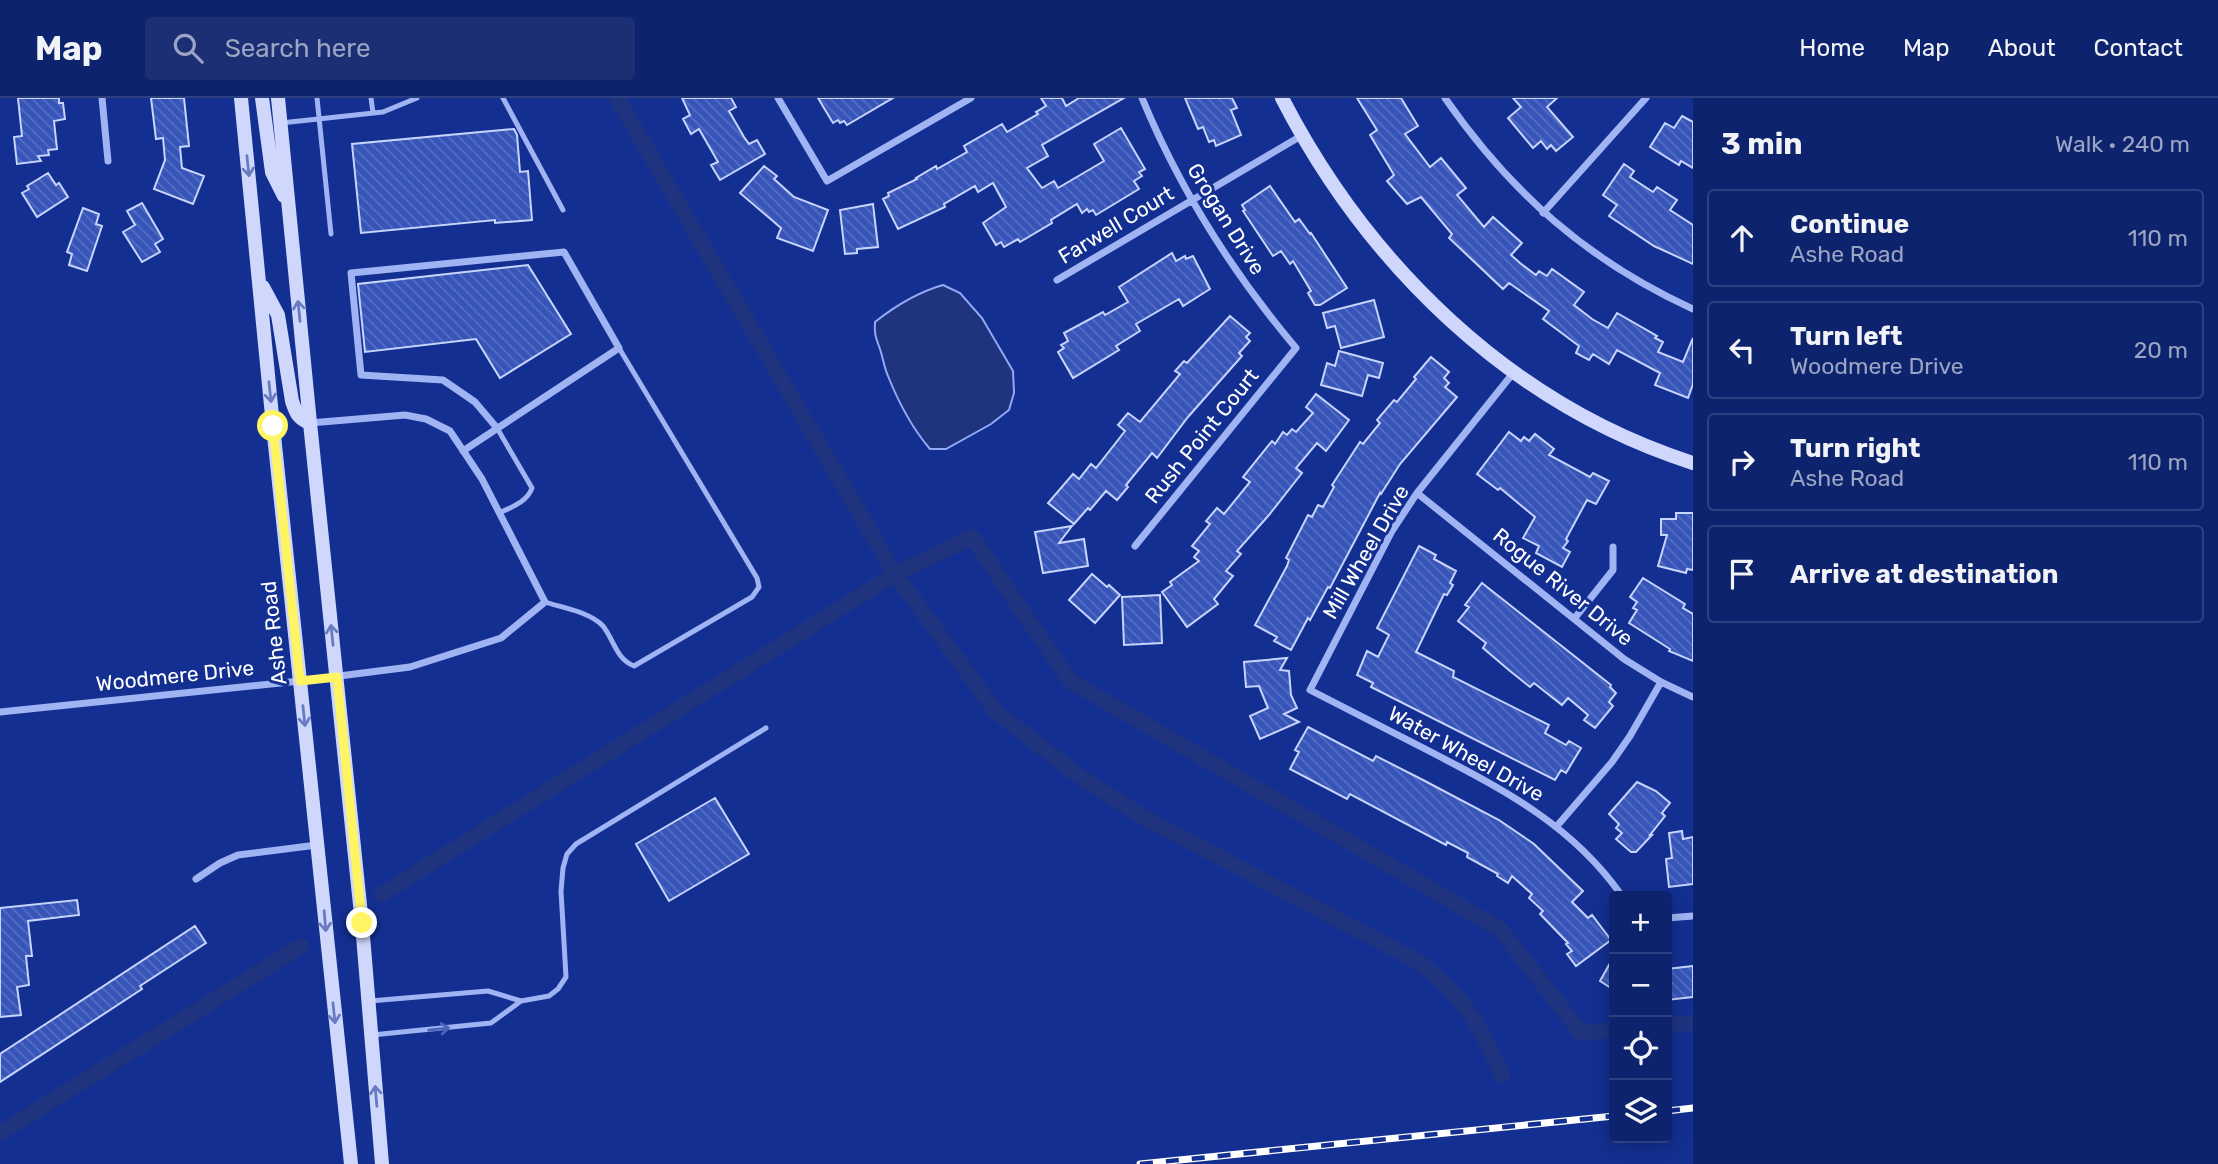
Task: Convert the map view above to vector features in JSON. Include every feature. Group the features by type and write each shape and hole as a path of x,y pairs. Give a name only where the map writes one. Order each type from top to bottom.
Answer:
{"street":[{"path":"102,98 108,161"},
{"name":"Ashe Road","path":"241,98 351,1164"},
{"path":"262,98 272,172 289,207"},
{"path":"278,98 362,923 382,1164"},
{"path":"778,98 827,181 971,98"},
{"name":"Grogan Drive","path":"1142,98 1191,201 1238,275 1296,348"},
{"path":"1282,98 1326,177 1355,218 1421,294 1465,334 1514,372 1559,401 1636,441 1693,463"},
{"path":"1446,98 1501,171 1543,213 1615,268 1658,293 1693,309"},
{"path":"1543,213 1646,98"},
{"name":"Farwell Court","path":"1057,280 1301,135"},
{"path":"463,451 619,348 564,252 351,273 361,374 443,380 475,402 497,428"},
{"path":"259,279 278,315 292,401 301,420 310,423 404,415 426,419 450,431 482,479 545,602"},
{"name":"Rush Point Court","path":"1135,546 1296,348"},
{"name":"Mill Wheel Drive","path":"1310,690 1392,531 1417,493 1514,372"},
{"name":"Rogue River Drive","path":"1417,493 1624,659 1693,698"},
{"path":"1574,619 1613,570 1613,547"},
{"name":"Woodmere Drive","path":"0,712 410,667 501,638 545,602"},
{"path":"1557,826 1618,754 1661,682"},
{"name":"Water Wheel Drive","path":"1310,690 1503,790 1557,826 1587,854 1618,891"},
{"path":"196,879 220,863 238,856 317,845"},
{"path":"1672,918 1693,916"}],"lane":[{"path":"317,98 331,234"},
{"path":"372,98 373,113"},
{"path":"281,123 373,113 417,98"},
{"path":"503,98 563,210"},
{"path":"545,602 590,617 602,625 622,659 634,666 752,597 759,587 757,578 619,348"},
{"path":"497,428 532,488 530,496 499,513"},
{"path":"372,1035 491,1023 521,1001 549,996 558,989 566,977 561,891 563,868 568,854 576,844 766,728"},
{"path":"369,1001 488,991 521,1001"}],"water":[{"path":"943,285 960,293 982,318 1013,371 1014,393 1009,410 991,424 946,449 930,449 911,423 885,369 876,339 875,322 908,300"}],"building":[{"path":"18,98 59,98 59,103 63,103 65,119 54,121 57,149 48,150 49,155 38,156 41,161 17,164 14,137 22,136"},
{"path":"151,98 184,98 189,146 180,147 182,168 204,176 193,204 154,189 165,160 163,138 156,139"},
{"path":"682,98 731,98 736,107 729,111 744,137 749,144 757,140 765,154 720,180 711,165 718,162 699,129 691,134 683,119 690,115"},
{"path":"818,98 893,98 847,125 838,120 833,123"},
{"path":"1041,98 1062,98 1066,106 1079,98 1124,98 1042,145 1048,156 1027,168 1042,188 1054,181 1058,188 1104,161 1094,144 1121,128 1145,169 1139,172 1142,176 1134,181 1139,189 1096,215 1093,210 1089,212 1087,209 1082,213 1077,204 1020,242 1018,239 1004,247 1001,242 996,245 983,223 1006,207 993,183 978,192 975,186 944,204 945,207 898,229 883,199 889,196 888,193 967,152 964,146 1002,124 1007,132 1038,114 1036,112 1046,106"},
{"path":"1185,98 1232,98 1237,108 1231,110 1241,135 1216,146 1214,140 1209,142 1203,127 1198,129"},
{"path":"1357,98 1401,98 1418,126 1405,134 1430,167 1441,158 1466,188 1457,195 1484,227 1493,217 1522,243 1511,255 1520,263 1536,275 1539,271 1547,276 1552,269 1584,292 1574,305 1592,319 1608,328 1617,313 1657,336 1655,338 1663,342 1658,352 1683,362 1693,338 1693,384 1688,398 1655,385 1660,373 1617,350 1609,364 1593,354 1589,360 1576,353 1579,346 1543,319 1549,311 1509,283 1503,289 1449,238 1452,234 1421,197 1407,204 1387,181 1394,175 1370,135 1377,130"},
{"path":"1513,98 1557,98 1547,107 1573,137 1556,151 1551,145 1547,149 1541,141 1533,148 1508,118 1521,107"},
{"path":"1682,116 1693,122 1693,168 1681,161 1679,165 1650,147 1665,123 1674,128"},
{"path":"514,129 517,135 520,172 528,171 532,220 495,223 495,220 361,233 352,144"},
{"path":"1624,164 1634,171 1630,177 1653,192 1657,187 1677,200 1670,210 1693,225 1693,264 1654,246 1609,216 1617,205 1603,195"},
{"path":"764,166 777,176 774,179 794,197 828,210 813,251 777,238 781,228 740,193"},
{"path":"48,173 68,197 37,217 22,193 29,189 27,186"},
{"path":"1270,186 1295,222 1299,219 1311,233 1347,288 1320,305 1315,305 1308,293 1311,291 1293,261 1290,264 1281,251 1273,256 1243,211 1245,210 1242,205"},
{"path":"142,203 163,239 155,244 160,252 142,262 123,232 135,225 127,211"},
{"path":"873,204 878,247 857,249 857,253 845,254 840,210"},
{"path":"83,208 99,214 96,224 102,226 87,271 69,265 72,254 67,252"},
{"path":"1172,253 1176,261 1185,256 1186,259 1193,256 1210,289 1183,306 1179,299 1136,324 1140,331 1116,346 1119,350 1073,378 1058,352 1064,348 1061,345 1068,341 1064,333 1128,302 1119,287"},
{"path":"528,265 571,334 500,378 476,339 365,352 358,284"},
{"path":"1374,300 1384,337 1341,348 1335,326 1327,328 1323,313"},
{"path":"1230,316 1250,333 1246,337 1250,341 1239,353 1242,356 1188,417 1157,458 1152,453 1117,500 1106,491 1074,524 1048,503 1073,474 1079,479 1091,464 1096,468 1125,431 1118,425 1128,413 1140,422 1180,374 1175,371 1184,361 1187,363"},
{"path":"1339,351 1383,363 1379,378 1368,375 1362,396 1321,385 1327,363 1335,366"},
{"path":"1431,357 1449,372 1444,378 1449,383 1445,387 1457,397 1400,464 1380,493 1330,588 1328,587 1310,620 1308,618 1291,650 1274,641 1277,637 1255,625 1287,566 1289,560 1286,558 1308,515 1312,517 1318,505 1323,507 1334,487 1332,485 1360,442 1363,444 1380,423 1377,420 1394,400 1397,402"},
{"path":"1316,394 1349,420 1326,451 1317,443 1296,468 1302,473 1237,551 1241,554 1226,571 1233,576 1214,599 1218,604 1187,627 1162,592 1172,585 1170,582 1199,561 1194,557 1199,551 1192,546 1210,524 1206,521 1217,508 1224,514 1250,482 1243,477 1272,441 1275,444 1283,432 1287,435 1292,429 1296,432 1313,413 1306,407"},
{"path":"1509,432 1521,441 1524,437 1529,441 1535,434 1554,449 1549,455 1590,477 1593,473 1609,481 1596,504 1587,500 1566,539 1568,541 1563,548 1570,552 1562,567 1536,553 1539,546 1523,538 1535,517 1500,488 1498,490 1477,474"},
{"path":"1676,513 1693,513 1693,570 1687,569 1686,573 1658,566 1667,535 1661,535 1661,519 1676,519"},
{"path":"1072,526 1059,543 1084,539 1088,566 1043,573 1035,532"},
{"path":"1419,546 1436,555 1434,559 1456,571 1450,583 1453,585 1447,595 1444,594 1416,652 1454,671 1453,677 1549,725 1545,733 1566,745 1569,741 1581,748 1566,773 1561,770 1555,780 1371,687 1373,683 1357,675 1367,651 1378,657 1389,635 1377,628"},
{"path":"1092,574 1120,595 1095,623 1069,600"},
{"path":"1643,578 1685,604 1683,608 1693,614 1693,661 1669,651 1670,649 1629,623 1637,610 1633,608 1637,602 1630,597"},
{"path":"1482,583 1611,685 1616,693 1609,702 1613,706 1595,728 1584,720 1588,715 1568,698 1562,705 1534,683 1530,687 1483,648 1486,643 1458,621 1469,607 1465,605"},
{"path":"1160,595 1162,643 1124,645 1122,597"},
{"path":"1287,658 1280,670 1289,671 1291,695 1297,708 1284,714 1299,722 1260,739 1250,716 1268,708 1259,686 1246,687 1244,662"},
{"path":"1308,727 1373,761 1376,756 1499,820 1534,844 1583,891 1572,902 1588,918 1592,915 1609,937 1609,941 1576,966 1567,954 1572,951 1566,944 1568,943 1540,914 1543,911 1529,898 1532,894 1512,876 1508,883 1497,876 1498,874 1467,857 1468,853 1447,842 1446,845 1350,794 1347,799 1290,769 1299,752 1295,750"},
{"path":"1637,782 1656,791 1670,803 1652,835 1636,852 1631,852 1616,839 1622,833 1616,828 1619,824 1609,814"},
{"path":"715,798 749,854 669,901 636,844"},
{"path":"1682,831 1683,839 1693,837 1693,884 1669,887 1666,859 1672,858 1669,833"},
{"path":"77,900 79,915 28,921 32,956 26,956 29,985 17,987 21,1015 0,1017 0,908"},
{"path":"195,926 206,943 140,986 142,989 0,1082 0,1054"},
{"path":"1609,965 1609,987 1600,981"},
{"path":"1693,966 1693,997 1672,999 1672,968"}],"waterway":[{"path":"617,98 895,574 997,713 1082,778 1143,817 1419,962 1460,1000 1486,1040 1502,1075"},
{"path":"382,894 895,574 972,537 1070,681 1500,929 1581,1033 1609,1030"},
{"path":"0,1133 301,946"},
{"path":"1672,1025 1693,1023"}],"railway":[{"path":"1672,1110 1693,1108"},
{"path":"1140,1164 1609,1117"}],"route":[{"path":"273,426 300,681 337,677 362,923"}]}
